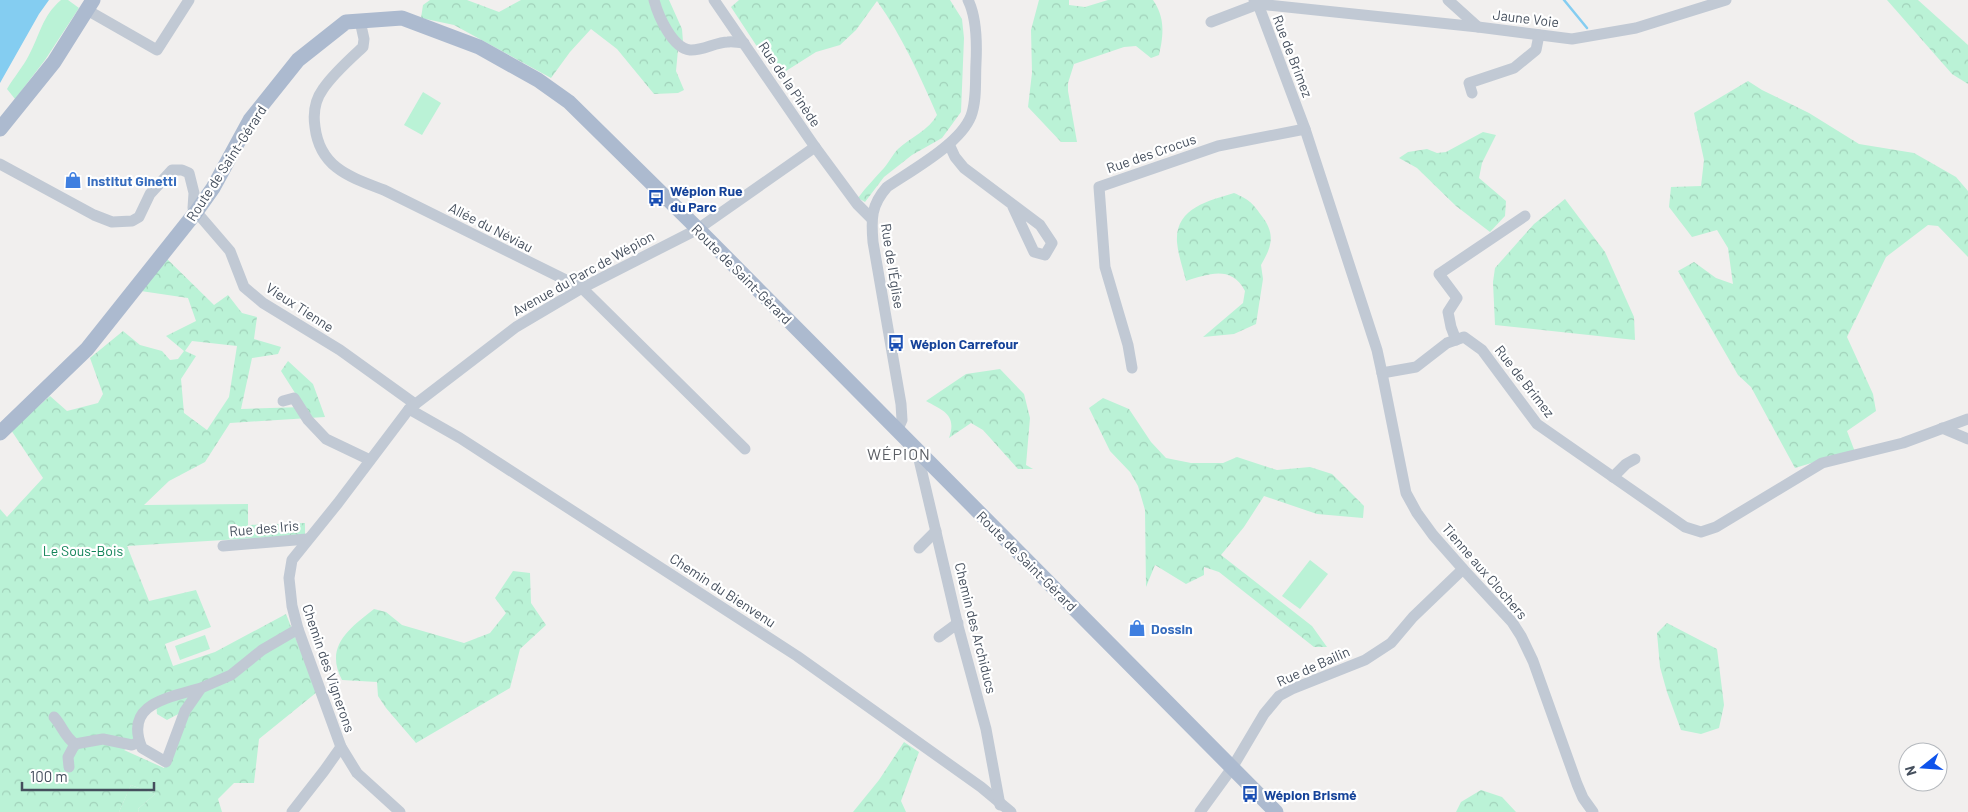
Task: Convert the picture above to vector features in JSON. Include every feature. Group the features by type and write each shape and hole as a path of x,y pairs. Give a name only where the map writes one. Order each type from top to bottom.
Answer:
{"main road":[{"path":"0,129 54,62 90,5"},
{"name":"Route de Saint-Gérard","path":"0,433 87,349 196,212 212,188 250,120 298,60 346,22 402,18 479,47 538,80 569,102 1276,812"}],"street":[{"path":"90,5 157,50 190,0"},
{"name":"Rue de la Pinède","path":"654,0 663,24 676,42 683,47 690,50 729,42 744,43"},
{"name":"Rue de la Pinède","path":"698,230 815,147 714,0"},
{"name":"Rue de l'Église","path":"897,431 902,420 901,404 873,242 871,218 876,203 888,187 949,144 964,129 973,108 976,39 973,10 968,0"},
{"path":"1448,0 1478,27"},
{"name":"Jaune Voie","path":"1256,2 1572,39 1636,28 1726,0"},
{"path":"1211,22 1256,2"},
{"name":"Rue de Brimez","path":"1256,2 1304,129 1377,350 1382,373"},
{"name":"Allée du Néviau","path":"360,21 364,39 363,47 327,83 317,101 314,122 315,131 321,150 328,160 340,171 351,177 384,190 582,288 745,448"},
{"path":"1472,93 1469,83 1514,68 1528,58 1536,50 1539,35"},
{"name":"Rue des Crocus","path":"1132,368 1128,345 1104,267 1099,187 1218,146 1304,129"},
{"path":"949,144 955,157 964,168 1013,207"},
{"path":"815,147 857,204 871,218"},
{"path":"0,164 94,215 112,222 132,221 140,217 150,194 164,176 172,170 182,170 189,173 192,186 193,208 196,212"},
{"name":"Vieux Tienne","path":"196,212 230,252 244,287 263,303 340,350 412,406"},
{"path":"1382,373 1416,367 1446,343 1456,340 1448,312 1457,298 1439,274 1525,216"},
{"name":"Avenue du Parc de Wépion","path":"412,406 516,327 582,288 698,230"},
{"name":"Rue de Brimez","path":"1456,340 1464,337 1482,350 1536,424 1685,527 1701,532 1716,528 1822,463 1903,443 1968,419"},
{"name":"Tienne aux Clochers","path":"1382,373 1406,492 1422,521 1512,622 1521,636 1533,661 1577,784 1583,798 1593,812"},
{"path":"283,401 294,398 308,420 326,439 370,460"},
{"name":"Chemin des Vignerons","path":"400,812 357,773 340,747 298,629 292,606 289,578 292,560 412,406"},
{"name":"Chemin du Bienvenu","path":"412,406 797,656 973,781 1000,807 1011,812"},
{"path":"1942,428 1968,439"},
{"name":"Chemin des Archiducs","path":"918,451 958,623 986,728 1000,807"},
{"path":"1613,477 1626,464 1635,459"},
{"path":"919,548 936,531"},
{"name":"Rue des Iris","path":"224,546 308,539"},
{"name":"Rue de Bailin","path":"1200,812 1232,768 1264,714 1279,696 1365,660 1392,643 1413,617 1463,569"},
{"path":"939,637 958,623"},
{"path":"201,688 185,711 166,762 142,748 136,729 142,712 156,702 201,688 231,674 262,650 298,629"},
{"path":"54,717 62,727 65,737 75,744 103,739 132,745 139,742"},
{"path":"68,767 68,757 75,744"},
{"path":"292,812 340,747"}],"green space":[{"path":"61,0 68,0 79,8 45,60 15,99 7,89 33,48 45,19"},
{"path":"430,0 467,0 499,12 521,0 669,0 682,29 683,42 678,50 676,71 684,90 678,93 654,94 617,49 591,29 570,52 551,78 454,25 421,18 423,5"},
{"path":"739,0 950,0 962,19 964,38 961,112 942,138 912,155 884,177 865,202 858,198 867,186 884,168 896,151 925,129 937,115 895,28 877,1 856,30 840,45 816,52 786,71 756,45 731,7"},
{"path":"1039,0 1069,0 1069,5 1085,7 1108,0 1153,0 1160,13 1162,40 1159,55 1151,58 1136,46 1124,47 1074,64 1068,83 1068,91 1077,142 1061,142 1028,107 1032,73 1031,30"},
{"path":"1887,0 1918,0 1968,45 1968,84 1952,74"},
{"path":"1748,81 1809,113 1859,144 1914,153 1956,177 1968,191 1968,257 1938,226 1928,225 1886,257 1847,337 1873,394 1876,411 1847,431 1855,452 1795,468 1751,387 1738,375 1678,271 1694,262 1716,278 1733,284 1728,248 1717,230 1692,237 1669,207 1671,187 1701,186 1704,160 1694,113"},
{"path":"423,92 441,103 422,135 404,125"},
{"path":"1483,132 1496,135 1482,163 1479,178 1506,201 1505,216 1490,232 1456,206 1417,168 1399,158 1408,152 1427,149 1437,153 1446,152"},
{"path":"1234,193 1249,201 1255,207 1269,228 1271,240 1268,252 1261,265 1263,279 1256,324 1234,334 1203,337 1243,303 1245,291 1233,277 1226,275 1211,274 1186,281 1179,257 1178,230 1181,221 1195,208 1214,199"},
{"path":"1565,199 1605,252 1634,317 1635,340 1495,325 1493,282 1495,268 1534,224"},
{"name":"Le Sous-Bois","path":"162,254 214,305 228,295 242,313 257,317 254,339 281,347 278,354 252,358 241,409 304,407 281,371 288,361 313,384 325,417 230,423 205,462 169,481 144,505 248,504 248,525 305,523 305,535 127,546 149,601 196,590 211,627 165,644 173,666 215,652 286,614 317,692 259,739 254,783 234,783 218,799 222,812 139,812 138,809 155,794 131,785 119,812 0,812 0,509 7,517 43,478 11,430 50,396 67,411 98,403 103,394 90,358 123,331 140,345 162,351 170,360 178,359 184,351 166,336 196,321 188,298 134,290","holes":["192,341 237,346 229,397 207,430 184,413 181,379 196,356 185,351","156,702 157,714 167,720 184,711 164,768 124,750 139,742 142,712"]},
{"path":"1000,369 1024,394 1030,418 1026,465 1033,469 1018,469 983,430 971,423 949,438 951,430 950,419 943,411 926,401 966,374"},
{"path":"1103,398 1129,409 1151,442 1166,458 1191,463 1223,463 1237,457 1277,470 1310,467 1332,474 1364,506 1363,518 1317,514 1264,496 1244,527 1221,555 1312,626 1327,647 1314,647 1219,572 1204,567 1204,575 1186,584 1155,565 1146,587 1145,510 1138,486 1130,472 1110,451 1089,408"},
{"path":"1310,560 1328,574 1300,609 1282,596"},
{"path":"513,571 530,573 531,603 546,625 520,649 510,688 416,743 378,696 377,682 342,680 337,668 336,657 342,639 356,623 374,609 386,612 402,625 464,643 490,633 506,613 495,598"},
{"path":"1667,623 1717,649 1724,705 1719,728 1701,734 1681,730 1660,667 1657,633"},
{"path":"205,635 210,649 180,660 175,646"},
{"path":"904,742 919,752 901,801 906,812 853,812 879,780"},
{"path":"131,785 155,794 138,809 139,812 119,812"},
{"path":"1481,790 1502,797 1516,812 1456,812 1461,802"}],"water":[{"path":"0,0 49,0 0,83"}],"waterway":[{"path":"1564,0 1587,28"}],"place":[{"name":"Institut Ginetti","path":"73,180"},
{"name":"Wépion Rue du Parc","path":"656,198"},
{"name":"Wépion Carrefour","path":"896,343"},
{"name":"Dossin","path":"1137,628"},
{"name":"Wépion Brismé","path":"1250,794"}],"district":[{"name":"WÉPION","path":"899,453"}]}
